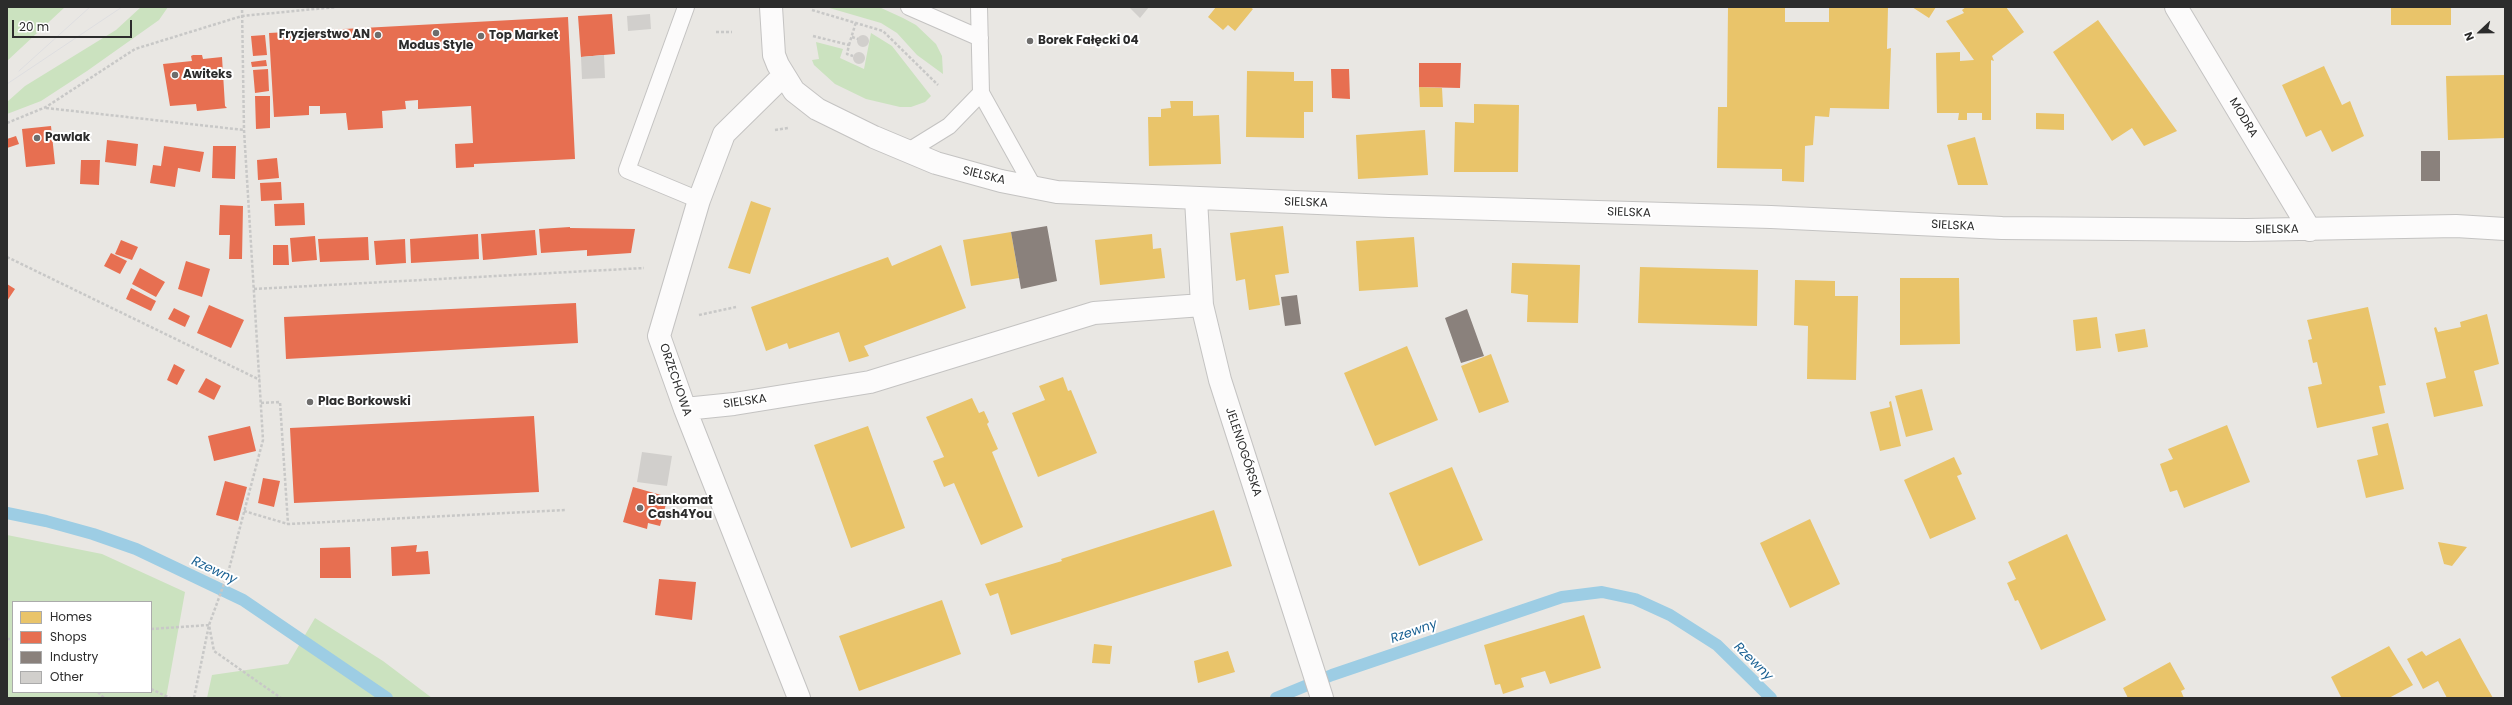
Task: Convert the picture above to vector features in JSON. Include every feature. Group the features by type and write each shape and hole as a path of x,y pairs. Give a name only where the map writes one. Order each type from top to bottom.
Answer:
{"street":[{"path":"771,7 774,55 783,76"},
{"name":"MODRA","path":"2176,7 2310,230"},
{"name":"SIELSKA","path":"783,76 794,91 817,109 907,152 965,171 1034,188 1087,195 1771,217 2002,228 2310,230 2456,226 2505,229"},
{"name":"ORZECHOWA","path":"783,76 724,134 699,200 660,336 685,410 799,698"},
{"name":"JELENIOGÓRSKA","path":"1196,199 1202,305 1220,380 1321,696"},
{"name":"SIELSKA","path":"685,410 734,404 870,382 1094,313 1202,305"}],"lane":[{"path":"686,7 627,170 699,200"},
{"path":"909,7 980,38"},
{"path":"979,7 980,93 1034,188"},
{"path":"907,152 949,126 980,93"}],"path":[{"path":"194,698 209,624 228,573 263,440 244,130 242,7"},
{"path":"7,124 46,107 135,49 242,16 336,7"},
{"path":"812,10 878,28 888,34 938,85"},
{"path":"853,56 847,54 856,22"},
{"path":"716,32 732,32"},
{"path":"813,36 850,45"},
{"path":"852,37 858,39"},
{"path":"46,107 244,130"},
{"path":"768,133 793,128"},
{"path":"7,257 260,380"},
{"path":"253,289 628,268 680,269"},
{"path":"694,316 736,307"},
{"path":"261,403 280,402 288,524"},
{"path":"244,511 288,524 564,510"},
{"path":"152,629 209,624"},
{"path":"209,624 214,651 281,698"},
{"path":"152,689 170,698"}],"green space":[{"path":"7,7 65,7 7,61"},
{"path":"141,7 168,7 159,20 87,71 41,101 7,114 7,102 25,86 116,30"},
{"path":"826,7 879,7 916,25 936,44 942,56 943,74 917,55 897,33 881,23"},
{"path":"871,33 892,46 931,96 925,102 911,107 900,107 866,99 835,84 814,65 812,60 819,59 816,42 843,49 840,58 864,69"},
{"path":"7,535 102,554 185,592 166,698 7,698"},
{"path":"315,618 383,661 432,698 207,698 212,675 288,664"}],"building: Homes":[{"path":"1216,7 1250,7 1253,9 1235,31 1228,25 1223,30 1208,17"},
{"path":"1728,7 1785,7 1785,22 1829,22 1829,7 1888,7 1887,49 1891,48 1889,109 1830,108 1829,117 1815,116 1813,145 1805,146 1804,182 1782,181 1782,169 1717,168 1718,107 1727,107"},
{"path":"1912,7 1936,7 1929,18"},
{"path":"1966,7 2006,7 2024,32 1992,56 1994,61 1991,60 1991,120 1982,120 1982,113 1967,113 1967,120 1958,120 1959,113 1937,113 1936,53 1960,52 1960,61 1974,60 1946,21 1964,13 1962,10"},
{"path":"2391,7 2451,7 2451,25 2391,25"},
{"path":"2098,20 2177,131 2144,146 2132,128 2112,141 2053,52"},
{"path":"2324,66 2342,105 2350,101 2364,136 2332,152 2321,130 2306,137 2282,85"},
{"path":"1247,71 1294,72 1294,81 1313,81 1313,112 1304,112 1304,138 1246,137"},
{"path":"2504,75 2505,138 2448,140 2446,76"},
{"path":"1419,87 1442,88 1443,107 1420,107"},
{"path":"1170,101 1193,101 1193,116 1219,115 1221,164 1149,166 1148,117 1161,117 1161,109 1171,108"},
{"path":"1474,104 1519,105 1518,172 1454,172 1455,122 1474,123"},
{"path":"2036,113 2064,114 2064,130 2036,129"},
{"path":"1425,130 1428,175 1358,179 1356,135"},
{"path":"1975,137 1988,185 1958,185 1947,145"},
{"path":"751,201 771,208 750,274 728,268"},
{"path":"1283,226 1289,273 1275,275 1280,305 1249,310 1245,279 1236,281 1230,233"},
{"path":"1011,232 1019,278 971,286 963,240"},
{"path":"1152,234 1153,249 1161,248 1165,278 1100,285 1095,240"},
{"path":"1414,237 1418,287 1359,291 1356,241"},
{"path":"941,245 966,308 864,346 869,356 849,362 839,332 789,349 787,343 766,351 751,307 888,257 892,266"},
{"path":"1512,263 1580,265 1578,323 1527,322 1528,295 1511,293"},
{"path":"1640,267 1758,270 1757,326 1638,323"},
{"path":"1900,278 1959,278 1960,344 1900,345"},
{"path":"1795,280 1835,281 1835,296 1858,296 1856,380 1807,379 1808,326 1794,325"},
{"path":"2368,307 2386,385 2379,386 2385,413 2317,428 2308,387 2322,384 2317,362 2313,363 2308,340 2312,339 2307,320"},
{"path":"2487,314 2499,364 2474,371 2483,406 2434,417 2426,383 2446,378 2434,328 2436,327 2438,332 2461,327 2460,322"},
{"path":"2097,317 2101,348 2076,351 2073,320"},
{"path":"2145,329 2148,347 2118,352 2115,334"},
{"path":"1407,346 1438,420 1375,446 1344,373"},
{"path":"1491,354 1509,402 1479,413 1461,366"},
{"path":"1063,377 1068,391 1071,390 1097,453 1038,477 1012,413 1045,400 1039,386"},
{"path":"1922,389 1933,430 1906,437 1895,396"},
{"path":"972,398 979,413 984,411 989,422 987,424 998,449 992,452 1023,527 981,545 954,483 944,487 933,461 944,457 926,417"},
{"path":"1891,401 1901,446 1880,451 1870,412 1890,407 1889,402"},
{"path":"2388,423 2404,489 2366,498 2357,460 2378,455 2372,427"},
{"path":"2227,425 2250,482 2184,508 2177,490 2170,492 2160,464 2173,459 2168,449"},
{"path":"868,426 905,528 851,548 814,445"},
{"path":"1954,457 1962,474 1957,476 1976,519 1930,539 1904,480"},
{"path":"1452,467 1483,540 1419,566 1389,493"},
{"path":"1214,510 1232,566 1011,635 998,593 990,596 985,584 1062,561 1061,559"},
{"path":"1810,519 1840,584 1790,608 1760,543"},
{"path":"2067,534 2106,620 2041,650 2018,600 2015,601 2007,583 2016,579 2008,562"},
{"path":"2438,542 2467,547 2452,566 2444,564"},
{"path":"942,600 961,654 859,691 839,636"},
{"path":"1584,615 1601,668 1550,684 1545,671 1521,678 1524,687 1503,694 1500,684 1495,685 1484,645"},
{"path":"2460,638 2493,698 2447,698 2438,681 2423,689 2407,659 2422,651 2426,656"},
{"path":"1094,644 1112,646 1110,664 1092,663"},
{"path":"2389,646 2413,685 2389,698 2341,697 2331,677"},
{"path":"1228,651 1235,672 1198,683 1194,661"},
{"path":"2170,662 2185,689 2181,691 2184,698 2128,698 2123,688"}],"building: Shops":[{"path":"612,14 615,54 581,57 578,16"},
{"path":"568,17 575,159 474,164 474,167 456,168 455,144 473,143 471,106 418,109 418,100 405,101 406,109 382,111 383,128 348,130 346,113 320,114 320,106 309,106 309,115 274,117 269,33"},
{"path":"265,35 267,55 253,56 251,36"},
{"path":"202,55 203,59 222,57 225,106 227,108 197,111 196,104 170,106 163,64 192,61 191,56"},
{"path":"266,60 267,66 252,67 251,62"},
{"path":"1419,63 1461,63 1460,88 1419,87"},
{"path":"268,69 269,91 255,93 253,70"},
{"path":"1331,69 1349,69 1350,99 1332,98"},
{"path":"255,96 270,96 270,128 256,129"},
{"path":"51,126 55,164 26,167 22,129"},
{"path":"16,136 19,144 7,148 7,139"},
{"path":"107,140 138,144 136,166 105,162"},
{"path":"164,146 204,152 200,172 178,168 175,187 150,183 153,165 161,166"},
{"path":"213,146 236,146 235,179 212,178"},
{"path":"277,158 279,178 258,180 257,160"},
{"path":"81,160 100,160 99,185 80,184"},
{"path":"281,182 282,200 261,201 260,183"},
{"path":"304,203 305,225 275,226 274,204"},
{"path":"220,205 243,206 242,259 229,259 230,235 219,235"},
{"path":"570,227 635,229 631,253 587,256 587,250 541,253 539,229"},
{"path":"535,230 537,255 483,260 481,234"},
{"path":"478,234 479,259 411,263 410,239"},
{"path":"315,236 317,260 292,262 290,238"},
{"path":"368,237 369,260 320,262 318,239"},
{"path":"405,239 406,263 376,265 374,241"},
{"path":"121,240 138,247 132,260 115,254"},
{"path":"273,245 288,245 289,265 273,265"},
{"path":"111,253 127,261 120,274 104,266"},
{"path":"186,261 210,269 202,297 178,289"},
{"path":"140,268 165,282 156,297 132,284"},
{"path":"7,284 15,289 7,301"},
{"path":"131,288 156,301 151,311 126,299"},
{"path":"576,303 578,343 286,359 284,317"},
{"path":"209,305 244,320 231,348 197,333"},
{"path":"174,308 190,316 185,327 168,319"},
{"path":"174,364 185,370 177,385 167,380"},
{"path":"206,378 221,386 214,400 198,392"},
{"path":"534,416 539,492 294,503 290,428"},
{"path":"250,426 256,451 214,461 208,436"},
{"path":"263,478 280,481 274,507 258,503"},
{"path":"225,481 247,487 238,521 216,515"},
{"name":"Bankomat Cash4You","path":"633,487 668,497 660,526 648,523 647,529 623,522"},
{"path":"417,545 416,552 428,551 430,574 392,576 391,547"},
{"path":"350,547 351,578 320,578 320,548"},
{"path":"659,579 696,582 692,620 655,615"}],"building: Industry":[{"path":"2421,151 2440,151 2440,181 2421,181"},
{"path":"1047,226 1057,281 1021,289 1011,232"},
{"path":"1297,295 1301,324 1285,326 1281,297"},
{"path":"1467,309 1484,356 1461,363 1445,318"}],"building: Other":[{"path":"1129,7 1149,7 1140,18"},
{"path":"650,14 651,29 628,31 627,16"},
{"path":"863,35 867,37 869,41 867,45 863,47 859,45 857,41 859,37"},
{"path":"859,52 863,54 865,58 863,62 859,64 855,62 853,58 855,54"},
{"path":"604,55 605,78 582,79 581,57"},
{"path":"642,452 672,456 667,486 637,482"}],"waterway":[{"name":"Rzewny","path":"7,513 46,521 93,534 136,549 243,600 387,698"},
{"name":"Rzewny","path":"1276,698 1332,675 1562,597 1602,592 1635,599 1670,615 1717,645 1771,698"}],"tram line":[{"path":"19,71 90,7"},
{"path":"7,84 122,7"}],"place":[{"name":"Modus Style","path":"436,33"},
{"name":"Fryzjerstwo AN","path":"378,35"},
{"name":"Top Market","path":"481,36"},
{"name":"Borek Fałęcki 04","path":"1030,41"},
{"name":"Awiteks","path":"175,75"},
{"name":"Pawlak","path":"37,138"},
{"name":"Plac Borkowski","path":"310,402"},
{"name":"Bankomat Cash4You","path":"640,508"}]}
